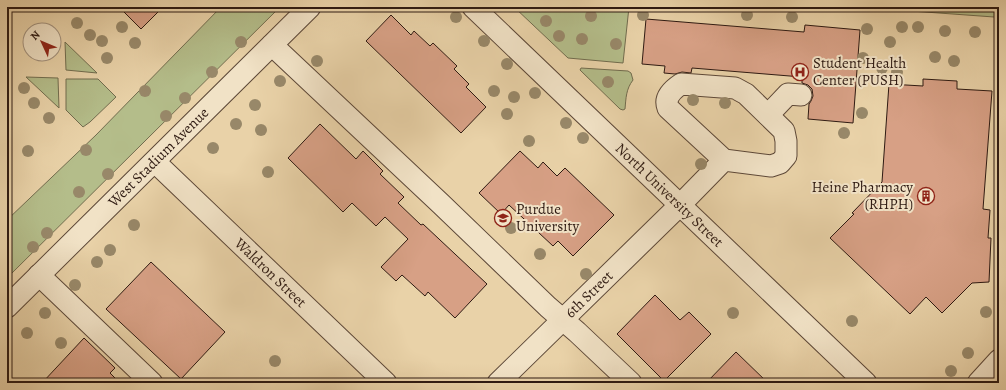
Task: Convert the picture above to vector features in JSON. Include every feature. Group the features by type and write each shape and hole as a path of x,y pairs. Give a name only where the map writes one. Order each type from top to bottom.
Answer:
{"street":[{"name":"West Stadium Avenue","path":"7,307 310,7"},
{"name":"North University Street","path":"473,7 866,383"},
{"path":"272,46 631,383"},
{"path":"680,84 736,88 746,94 784,131 786,156 780,163 771,166 724,160 668,108 666,103 668,97 673,89 680,84"},
{"path":"768,115 788,94 801,94"},
{"name":"6th Street","path":"498,383 724,160"},
{"name":"Waldron Street","path":"155,162 386,383"},
{"path":"39,275 152,383"},
{"path":"978,383 999,360"}],"green space":[{"path":"221,7 280,7 7,278 7,220 96,135"},
{"path":"514,7 629,7 623,63 568,58"},
{"path":"856,7 999,7 999,18 994,17"},
{"path":"65,42 97,73 66,70"},
{"path":"581,68 628,71 631,73 633,80 626,97 625,109 620,109 580,70"},
{"path":"26,77 58,78 59,108"},
{"path":"66,79 98,79 116,97 83,127 66,110"}],"building":[{"path":"119,7 163,7 141,29"},
{"path":"391,15 411,35 414,31 430,46 433,43 457,66 454,69 469,84 466,87 486,107 461,133 366,41"},
{"name":"Student Health Center (PUSH)","path":"646,19 804,32 805,25 860,30 853,123 808,119 809,104 813,96 812,89 808,85 802,83 802,77 692,68 691,73 682,72 675,74 664,73 665,66 642,64"},
{"name":"Heine Pharmacy (RHPH)","path":"923,79 957,81 957,89 992,91 983,209 990,210 988,238 991,238 989,282 972,283 942,313 926,297 910,314 830,238 854,214 852,213 882,182 889,84 923,86"},
{"path":"320,124 356,159 363,151 383,171 380,174 404,197 398,203 421,225 423,224 487,284 455,318 428,292 425,296 402,275 396,281 381,267 408,239 385,217 376,226 352,203 343,212 288,158"},
{"path":"520,151 538,168 543,162 557,176 565,168 614,215 573,256 558,241 553,246 509,205 501,214 479,193"},
{"path":"151,262 225,332 181,379 106,309"},
{"path":"655,295 680,320 689,312 711,334 664,381 617,334"},
{"path":"84,338 115,368 110,373 120,383 42,383"},
{"path":"736,352 768,383 706,383"}],"place":[{"name":"Student Health Center (PUSH)","path":"800,72"},
{"name":"Heine Pharmacy (RHPH)","path":"926,196"},
{"name":"Purdue University","path":"503,218"}]}
